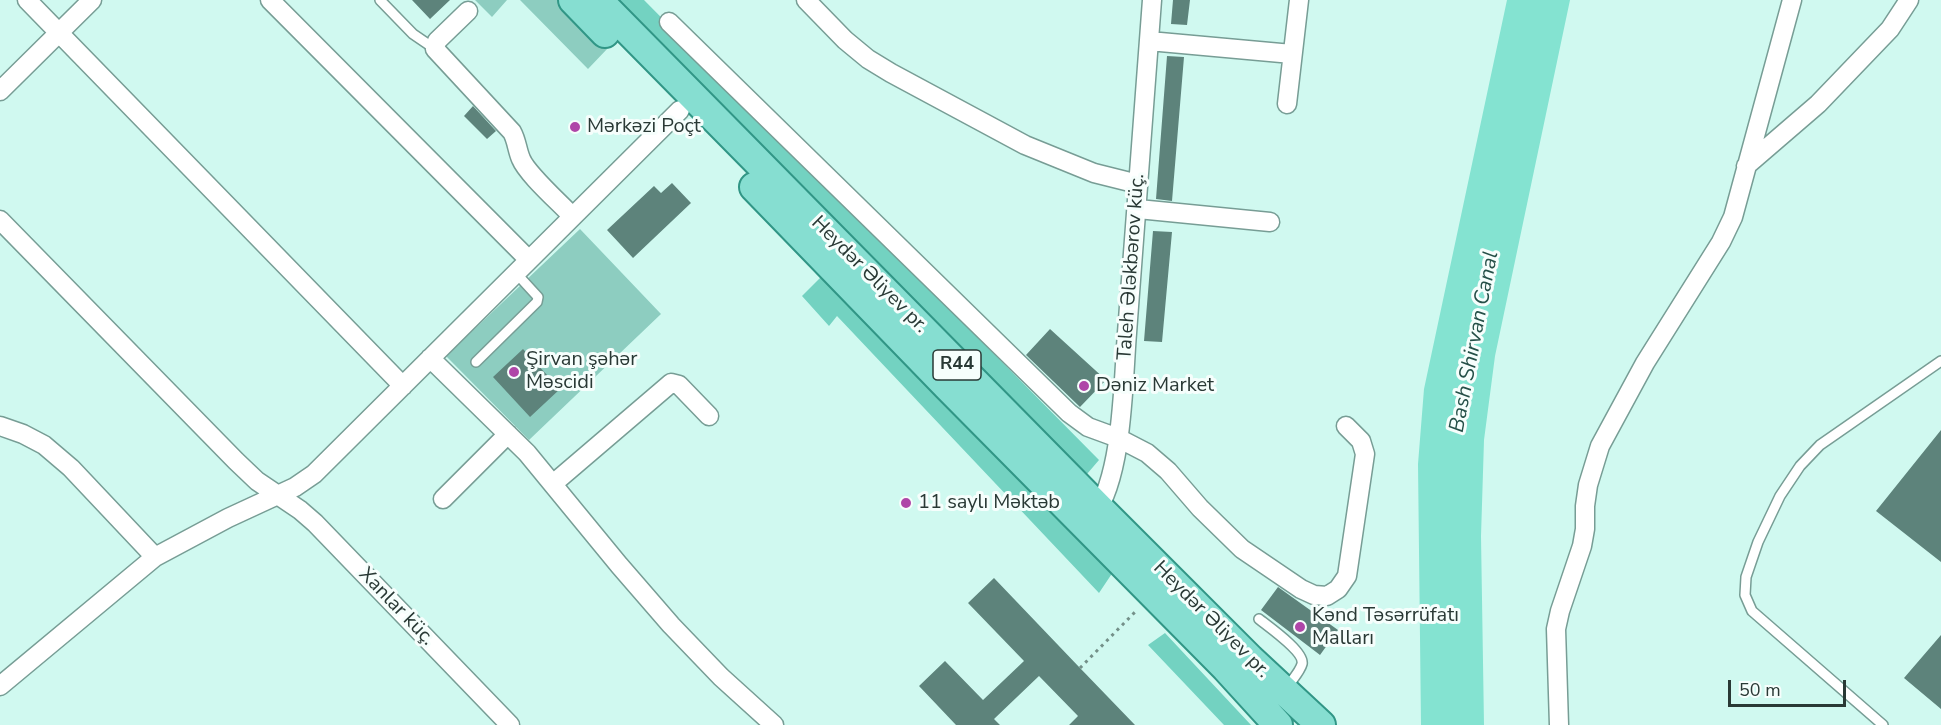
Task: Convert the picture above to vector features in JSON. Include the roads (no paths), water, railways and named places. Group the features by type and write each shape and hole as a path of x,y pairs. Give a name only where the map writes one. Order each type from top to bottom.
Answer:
{"main road":[{"name":"Heydər Əliyev pr.","path":"573,0 938,377 1321,725"},
{"name":"Heydər Əliyev pr.","path":"598,0 1093,518 1153,594 1278,725"}],"street":[{"path":"27,0 403,386"},
{"path":"0,91 92,0"},
{"path":"270,0 528,259"},
{"path":"806,0 845,40 868,59 891,73 1025,145 1094,173 1138,184"},
{"name":"Taleh Ələkbərov küç.","path":"1093,518 1109,484 1118,438 1138,209 1152,0"},
{"path":"1287,104 1299,0"},
{"path":"1558,725 1556,629 1582,546 1588,485 1600,446 1645,363 1733,217 1792,0"},
{"path":"1746,166 1818,104 1890,29 1909,0"},
{"path":"468,11 437,41 435,49 512,132 524,164 572,216"},
{"path":"669,21 1069,413 1088,427 1118,438 1147,453 1168,471 1200,508 1242,549 1314,596 1327,596 1338,589 1347,576 1365,454 1361,441 1346,426"},
{"path":"1149,41 1292,54"},
{"path":"0,686 155,557 295,487 314,474 680,110"},
{"path":"1138,209 1270,222"},
{"name":"Xanlar küç.","path":"0,220 236,461 257,481 300,510 315,524 502,722"},
{"path":"430,358 508,434 554,483 619,565 671,625 721,677 774,725"},
{"path":"554,483 671,383 679,385 709,416"},
{"path":"0,426 44,445 71,468 155,557"},
{"path":"443,499 508,434"}],"lane":[{"path":"380,0 413,34 435,49"},
{"path":"476,362 537,302 538,297 516,273"},
{"path":"1883,725 1752,611 1745,595 1746,577 1758,542 1780,496 1800,466 1820,446 1941,361"},
{"path":"1259,619 1295,649 1301,657 1302,665 1284,691"}],"water":[{"name":"Bash Shirvan Canal","path":"1507,0 1570,0 1495,356 1484,440 1481,536 1484,725 1421,725 1418,464 1424,389"}],"place":[{"name":"Mərkəzi Poçt","path":"575,127"},
{"name":"Şirvan şəhər Məscidi","path":"514,372"},
{"name":"Dəniz Market","path":"1084,386"},
{"name":"11 saylı Məktəb","path":"906,503"},
{"name":"Kənd Təsərrüfatı Malları","path":"1300,627"}]}
